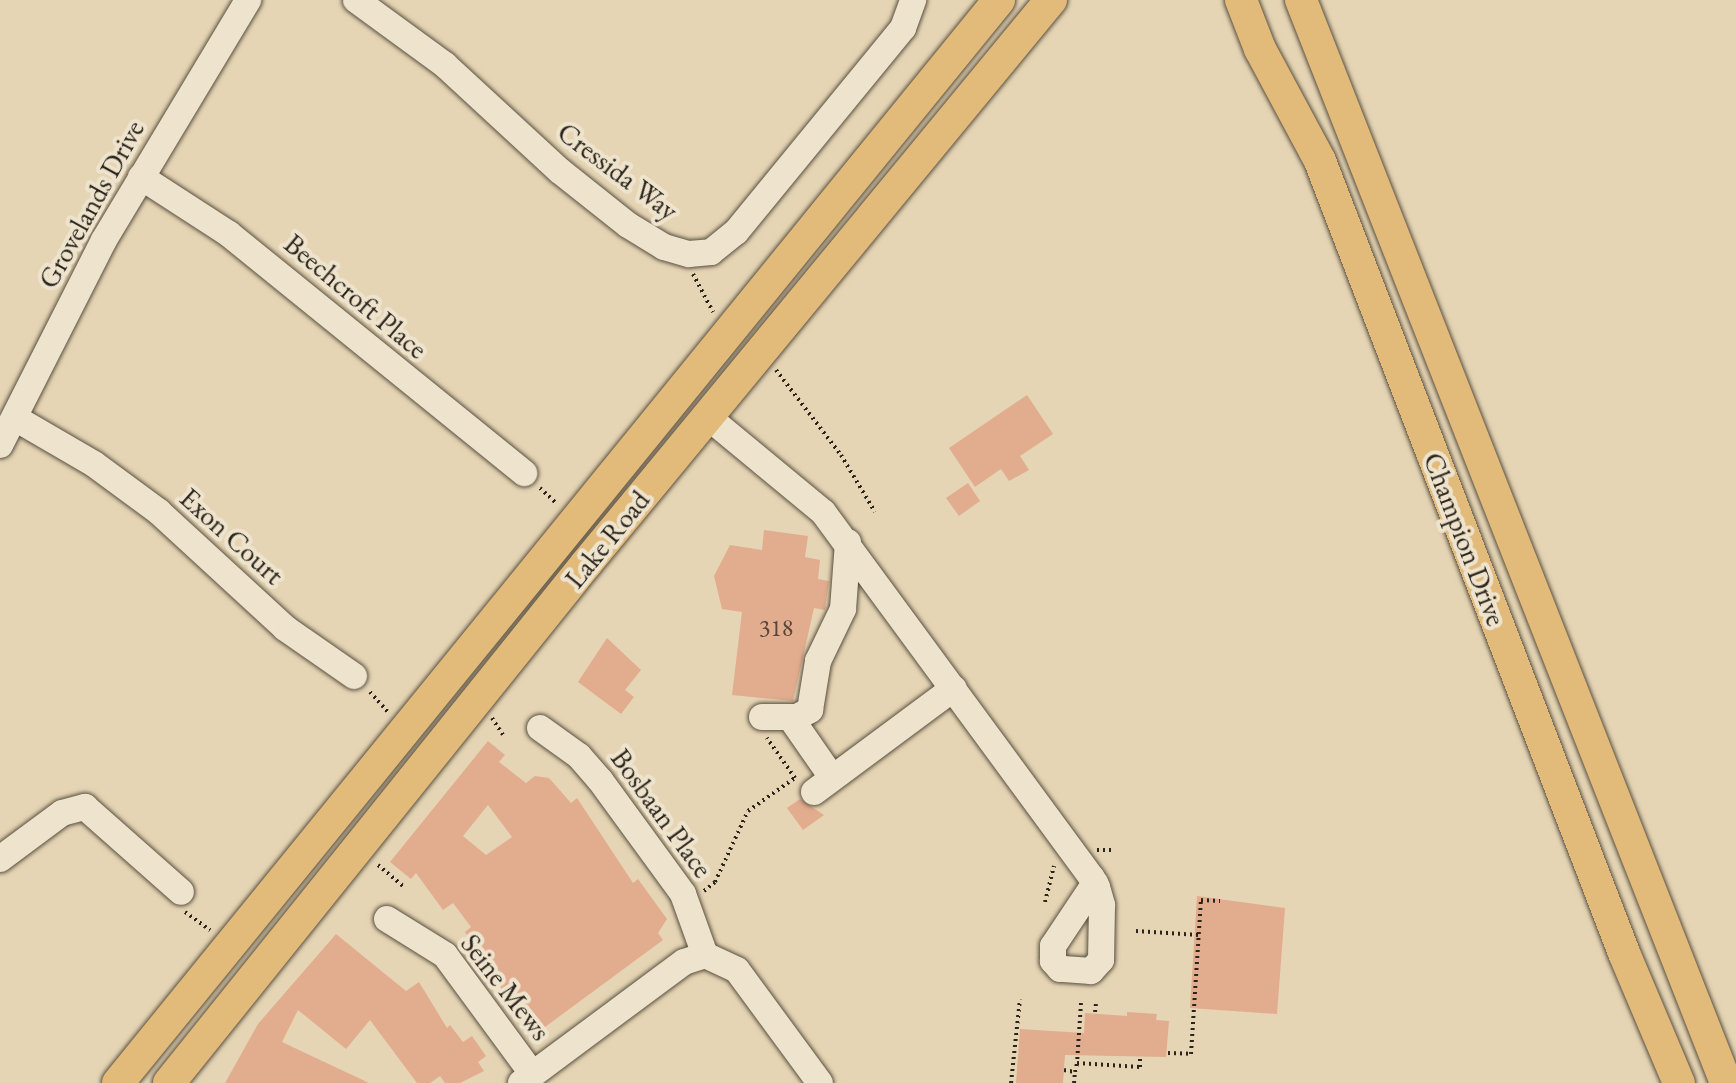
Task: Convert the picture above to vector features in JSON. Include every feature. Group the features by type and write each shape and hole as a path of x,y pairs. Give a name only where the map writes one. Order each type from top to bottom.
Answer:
{"main road":[{"name":"Lake Road","path":"118,1083 999,0"},
{"name":"Lake Road","path":"169,1083 708,417 1051,0"},
{"name":"Champion Drive","path":"1241,0 1260,49 1320,161 1624,953 1679,1083"},
{"name":"Champion Drive","path":"1301,0 1726,1083"},
{"path":"679,391 708,417"}],"street":[{"name":"Grovelands Drive","path":"0,445 141,177 248,0"},
{"name":"Cressida Way","path":"356,0 445,65 560,171 628,225 664,247 689,254 711,252 736,232 903,28 913,0"},
{"name":"Beechcroft Place","path":"141,177 229,234 524,473"},
{"path":"708,417 809,498 848,542 1095,883"},
{"name":"Exon Court","path":"15,418 94,464 159,512 285,628 354,676"},
{"path":"848,542 843,609 818,661 810,710 773,721 823,784 954,688"},
{"name":"Bosbaan Place","path":"540,728 579,756 665,868 691,909 705,955"},
{"path":"0,859 62,813 85,807 181,892"},
{"name":"Seine Mews","path":"387,919 445,955 526,1078"},
{"path":"526,1078 684,962 705,955 737,970 820,1083"}],"path":[{"path":"689,269 719,318"},
{"path":"776,370 841,455 875,512"},
{"path":"524,473 564,511"},
{"path":"354,676 393,718"},
{"path":"488,713 503,735"},
{"path":"695,897 715,882 748,811 795,778 763,733 773,721"},
{"path":"370,858 404,887"},
{"path":"1045,902 1055,858"},
{"path":"181,892 186,915 219,935"},
{"path":"1168,1053 1191,1054 1201,900 1220,901"},
{"path":"1136,931 1199,935"},
{"path":"1011,1083 1020,999"},
{"path":"1074,1083 1081,1003"},
{"path":"1095,1012 1096,1004"},
{"path":"1077,1063 1140,1067 1140,1058"},
{"path":"1064,1070 1075,1072"}],"building":[{"path":"1027,395 1053,434 1020,456 1029,470 1009,481 1001,469 975,487 949,448"},
{"path":"968,483 980,501 959,516 946,498"},
{"path":"764,530 808,536 805,557 820,560 818,579 829,581 825,610 814,608 793,701 732,695 742,612 722,609 714,576 730,545 762,550"},
{"path":"607,638 641,670 625,690 634,697 621,714 578,682"},
{"path":"488,741 505,755 499,762 526,783 535,776 549,778 571,803 577,798 633,883 638,879 667,919 658,933 663,940 545,1027 522,1000 513,1006 465,932 471,927 453,903 443,910 416,873 411,879 390,862","holes":["488,805 512,837 486,855 463,836"]},
{"path":"800,799 824,815 803,830 787,808"},
{"path":"1197,896 1285,908 1277,1014 1190,1008"},
{"path":"336,934 406,991 419,982 447,1028 450,1025 463,1042 472,1036 486,1056 478,1062 484,1071 460,1083 445,1083 440,1076 430,1083 417,1083 370,1020 346,1049 298,1010 282,1042 369,1083 225,1083 258,1024"},
{"path":"1127,1012 1157,1014 1156,1020 1169,1021 1166,1057 1065,1055 1063,1083 1016,1083 1020,1029 1084,1033 1085,1013 1127,1016"}]}
